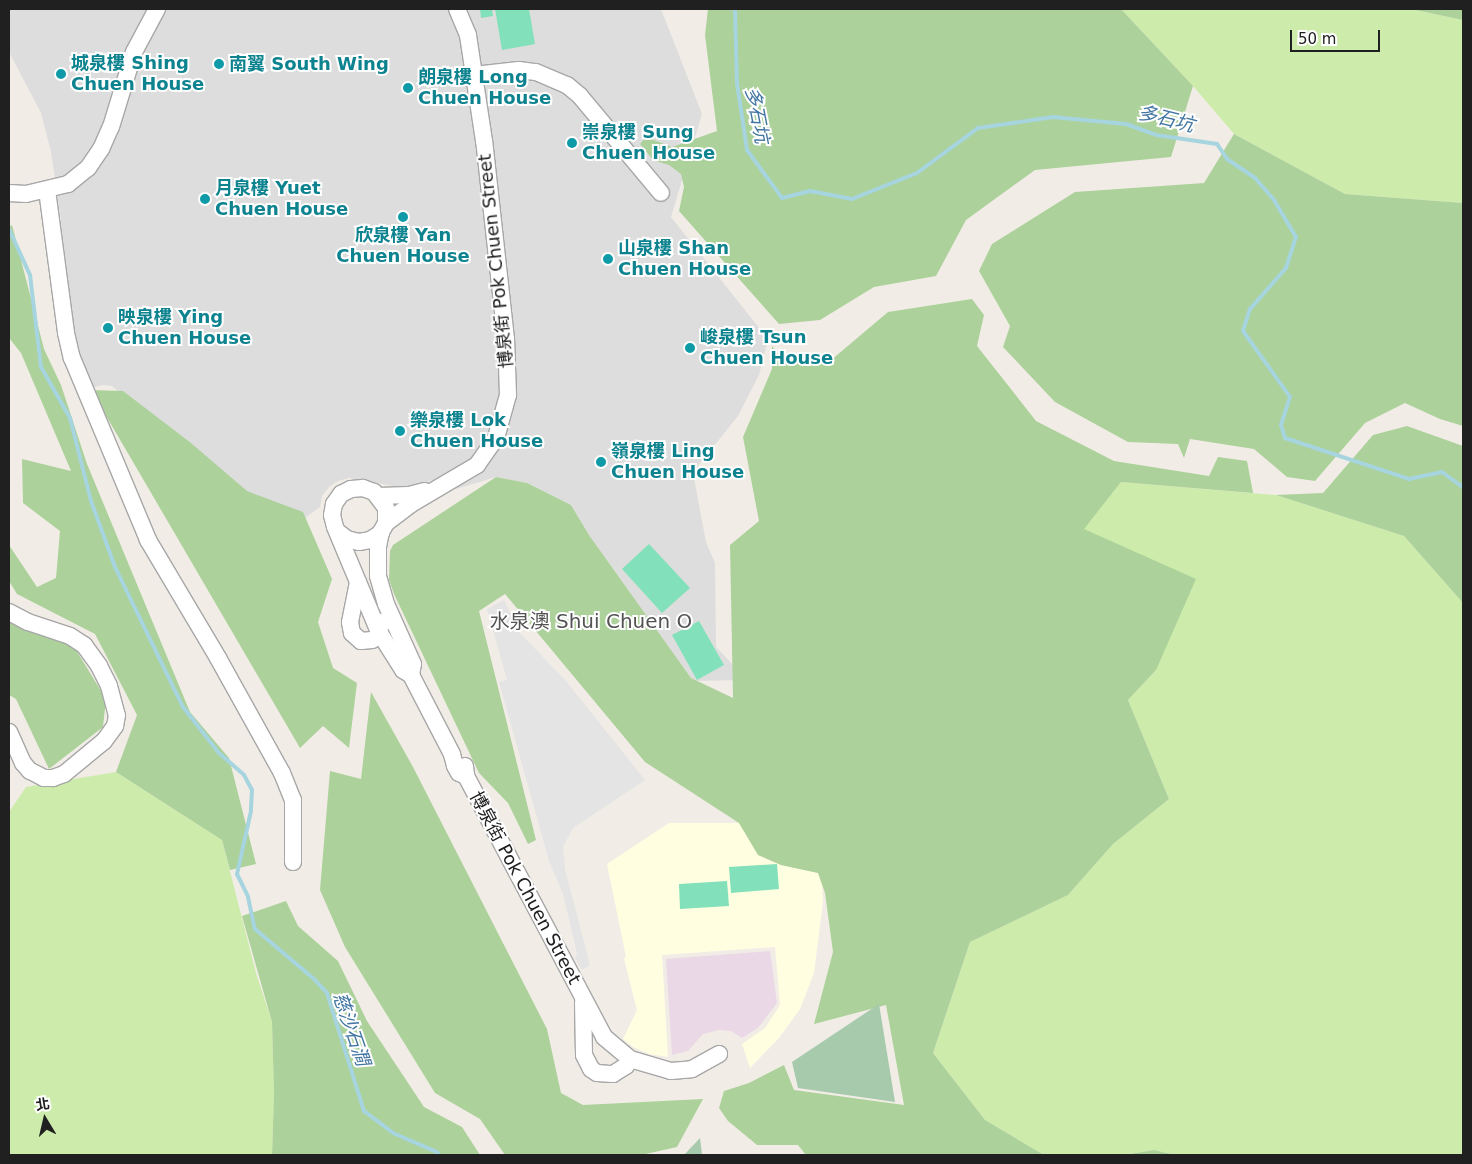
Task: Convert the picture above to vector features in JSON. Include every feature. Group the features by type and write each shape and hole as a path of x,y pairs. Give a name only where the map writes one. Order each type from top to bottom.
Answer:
{"street":[{"path":"9,193 26,194 47,190 68,184 82,176 101,149 116,116 134,52 157,9"},
{"name":"博泉街 Pok Chuen Street","path":"338,532 347,539 358,542 370,540 411,504 477,465 488,452 502,423 508,395 506,339 497,256 468,35 457,9"},
{"path":"474,75 519,70 536,72 567,85 580,96 661,193"},
{"path":"47,190 66,333 72,358 148,540 218,658 282,774 294,800 293,862"},
{"name":"博泉街 Pok Chuen Street","path":"410,675 413,664 386,604 380,583 377,562 386,508 379,496 369,489 357,488 341,494 332,510 333,522 379,632 403,670 410,675 452,754 460,756 467,770 466,776 583,1001 604,1037 630,1059 671,1071 692,1069 719,1054"},
{"name":"博泉街 Pok Chuen Street","path":"379,496 409,495 440,488"},
{"path":"358,582 350,622 352,633 360,641 366,642 377,637 386,604"},
{"path":"9,612 28,622 70,636 84,645 95,660 109,686 117,714 115,726 104,741 70,769 54,778 44,778 30,771 23,763 9,732"},
{"name":"博泉街 Pok Chuen Street","path":"583,1001 584,1055 591,1069 598,1073 613,1074 626,1066 630,1059"}],"shaded area":[{"path":"9,9 661,9 702,114 671,217 768,339 759,375 738,416 697,467 694,478 706,542 715,563 716,647 736,668 744,680 696,681 691,678 589,535 571,505 527,483 496,477 456,489 442,477 414,486 399,487 349,478 338,481 329,487 322,496 320,507 301,521 245,500 112,386 102,385 88,389 72,335 60,214 51,152 41,113 9,52"},
{"path":"504,600 521,634 566,681 645,780 573,828 563,847 565,869 590,965 582,970 575,958 577,953 563,894 549,861 499,682 507,680 487,609"},
{"path":"669,823 739,823 758,855 781,865 818,873 822,879 823,902 814,973 800,1009 779,1038 750,1068 742,1044 765,1028 780,1005 775,947 662,955 668,1057 649,1054 633,1047 623,1039 637,1010 624,958 626,957 607,864"},
{"path":"770,951 777,1003 758,1028 742,1038 731,1031 719,1030 703,1034 688,1051 672,1055 666,959"},
{"path":"879,1004 895,1102 798,1088 792,1062"},
{"path":"700,1138 702,1155 684,1155"}],"green space":[{"path":"480,9 492,9 493,16 481,18"},
{"path":"495,9 529,9 535,44 502,50"},
{"path":"708,9 1121,9 1193,86 1171,157 1035,170 966,220 936,276 874,287 820,320 779,324 679,211 684,187 681,174 669,165 653,160 640,144 646,137 672,147 717,131 705,35"},
{"path":"1121,9 1411,9 1463,20 1463,203 1345,194 1234,134 1193,86"},
{"path":"1411,9 1463,9 1463,20"},
{"path":"1234,134 1345,194 1463,203 1463,426 1440,419 1405,403 1365,423 1315,481 1287,477 1254,449 1190,439 1184,458 1178,444 1128,442 1055,402 1003,347 1010,326 979,271 992,244 1075,192 1204,183"},
{"path":"12,225 44,349 61,385 87,464 190,712 229,758 256,864 230,870 222,840 116,772 137,715 95,634 17,594 9,581 9,545 37,587 56,578 60,531 23,503 22,459 71,471 21,353 9,338 9,227"},
{"path":"972,299 984,315 977,346 1036,421 1114,461 1209,476 1218,457 1247,461 1253,493 1121,482 1084,529 1196,579 1156,670 1128,700 1169,799 1113,844 1068,895 970,942 933,1053 985,1120 1044,1155 806,1155 798,1145 757,1145 728,1121 719,1108 724,1091 749,1083 784,1065 794,1090 904,1105 886,1005 814,1024 833,952 825,893 818,873 781,865 758,855 739,823 645,762 505,594 479,611 536,840 528,844 508,803 479,773 394,594 389,580 390,551 393,545 496,477 527,483 571,505 589,535 691,678 733,698 730,545 759,521 743,437 772,369 772,346 779,355 830,361 888,312"},
{"path":"91,390 123,391 191,443 247,491 303,512 332,579 318,622 333,668 357,683 349,748 323,726 300,748"},
{"path":"1407,426 1463,446 1463,603 1404,536 1276,495 1323,493 1373,435"},
{"path":"1121,482 1276,495 1404,536 1463,603 1463,1155 1175,1155 1154,1150 1124,1155 1044,1155 985,1120 933,1053 970,942 1068,895 1113,844 1169,799 1128,700 1156,670 1083,529"},
{"path":"649,544 690,588 662,613 622,569"},
{"path":"9,619 73,645 106,699 103,727 49,769 16,699 9,695"},
{"path":"699,621 724,665 697,680 672,635"},
{"path":"371,692 413,767 547,1029 561,1093 583,1105 703,1099 677,1147 641,1155 505,1155 480,1119 435,1093 345,947 320,890 330,771 361,779"},
{"path":"116,772 222,840 256,973 272,1022 274,1094 272,1155 9,1155 9,812 26,787"},
{"path":"777,864 779,889 731,893 729,867"},
{"path":"727,881 729,906 680,909 679,884"},
{"path":"286,901 298,926 338,961 367,1021 424,1107 462,1127 480,1155 272,1155 274,1094 272,1022 242,916"},
{"path":"1154,1150 1175,1155 1124,1155"}],"waterway":[{"name":"多石坑","path":"735,9 737,83 747,150 782,198 810,191 852,199 917,173 978,128 1053,117 1126,124 1156,135 1217,144 1227,159 1255,178 1274,200 1296,237 1286,268 1250,309 1243,331 1290,397 1281,425 1285,438 1409,479 1442,472 1463,487"},
{"name":"慈沙石澗","path":"9,229 30,275 41,367 70,418 91,501 115,567 183,707 219,753 244,775 252,790 251,811 237,874 248,897 255,929 314,979 327,993 364,1111 393,1133 437,1152 439,1155"}],"place":[{"name":"南翼 South Wing","path":"219,64"},
{"name":"城泉樓 Shing Chuen House","path":"61,74"},
{"name":"朗泉樓 Long Chuen House","path":"408,88"},
{"name":"崇泉樓 Sung Chuen House","path":"572,143"},
{"name":"月泉樓 Yuet Chuen House","path":"205,199"},
{"name":"欣泉樓 Yan Chuen House","path":"403,217"},
{"name":"山泉樓 Shan Chuen House","path":"608,259"},
{"name":"映泉樓 Ying Chuen House","path":"108,328"},
{"name":"峻泉樓 Tsun Chuen House","path":"690,348"},
{"name":"樂泉樓 Lok Chuen House","path":"400,431"},
{"name":"嶺泉樓 Ling Chuen House","path":"601,462"}],"district":[{"name":"水泉澳 Shui Chuen O","path":"591,621"}]}
